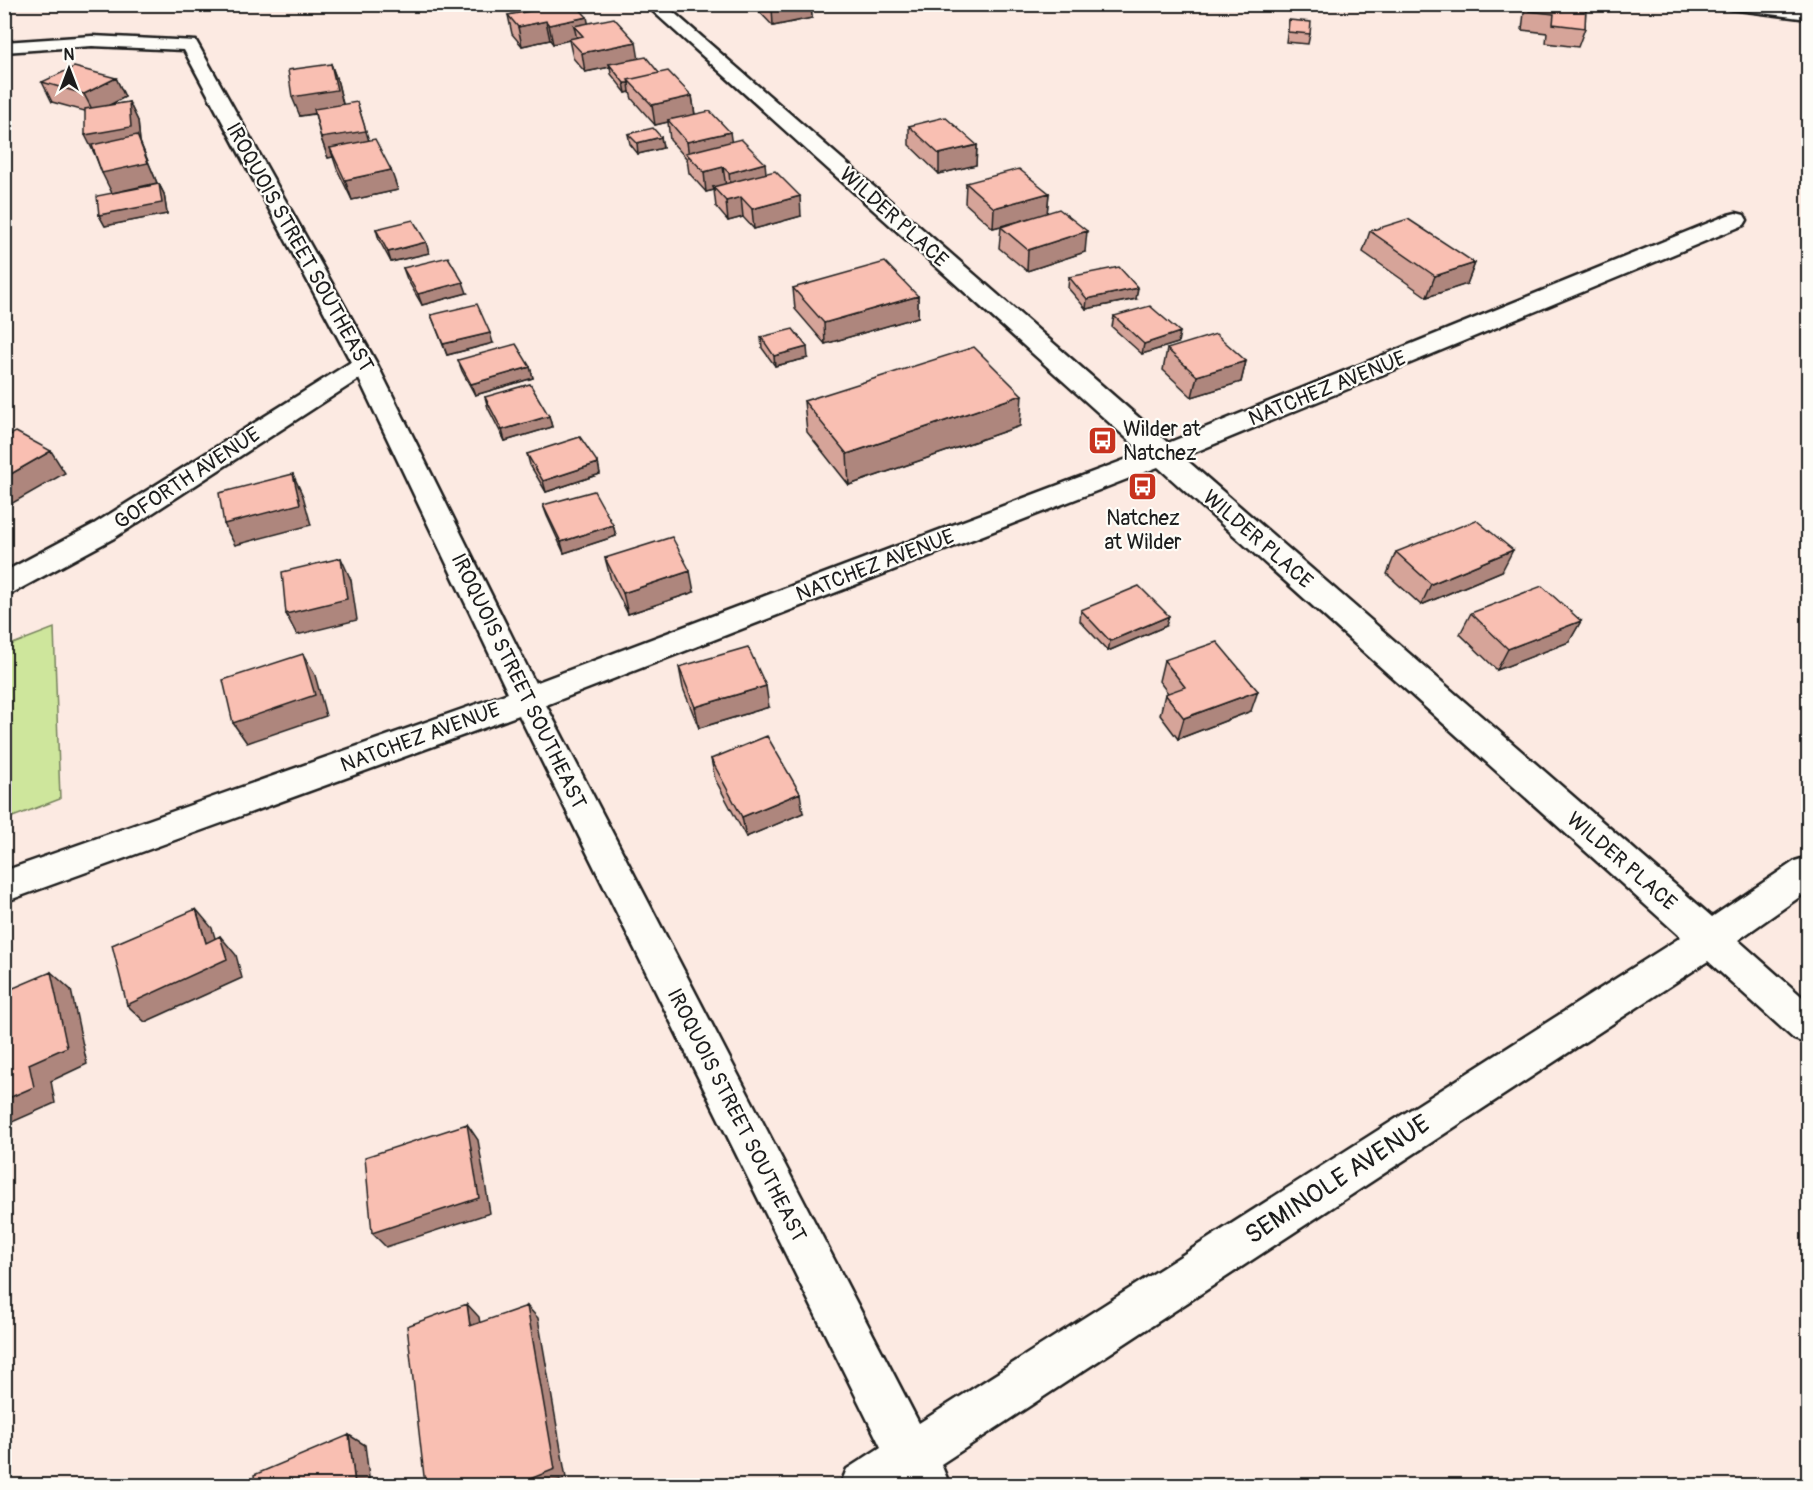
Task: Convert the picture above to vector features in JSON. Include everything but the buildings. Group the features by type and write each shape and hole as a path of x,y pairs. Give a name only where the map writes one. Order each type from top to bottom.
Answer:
{"street":[{"name":"WILDER PLACE","path":"653,4 1809,1026"},
{"path":"1730,4 1809,14"},
{"name":"IROQUOIS STREET SOUTHEAST","path":"4,47 92,41 189,45 365,364 527,699 917,1470"},
{"name":"NATCHEZ AVENUE","path":"4,887 527,699 1163,455 1736,220"},
{"name":"GOFORTH AVENUE","path":"4,585 104,531 365,364"},
{"name":"SEMINOLE AVENUE","path":"864,1485 917,1470 1809,872"}],"green space":[{"path":"54,628 60,799 5,820 5,647"}],"place":[{"name":"Wilder at Natchez","path":"1102,441"},
{"name":"Natchez at Wilder","path":"1143,487"}]}
